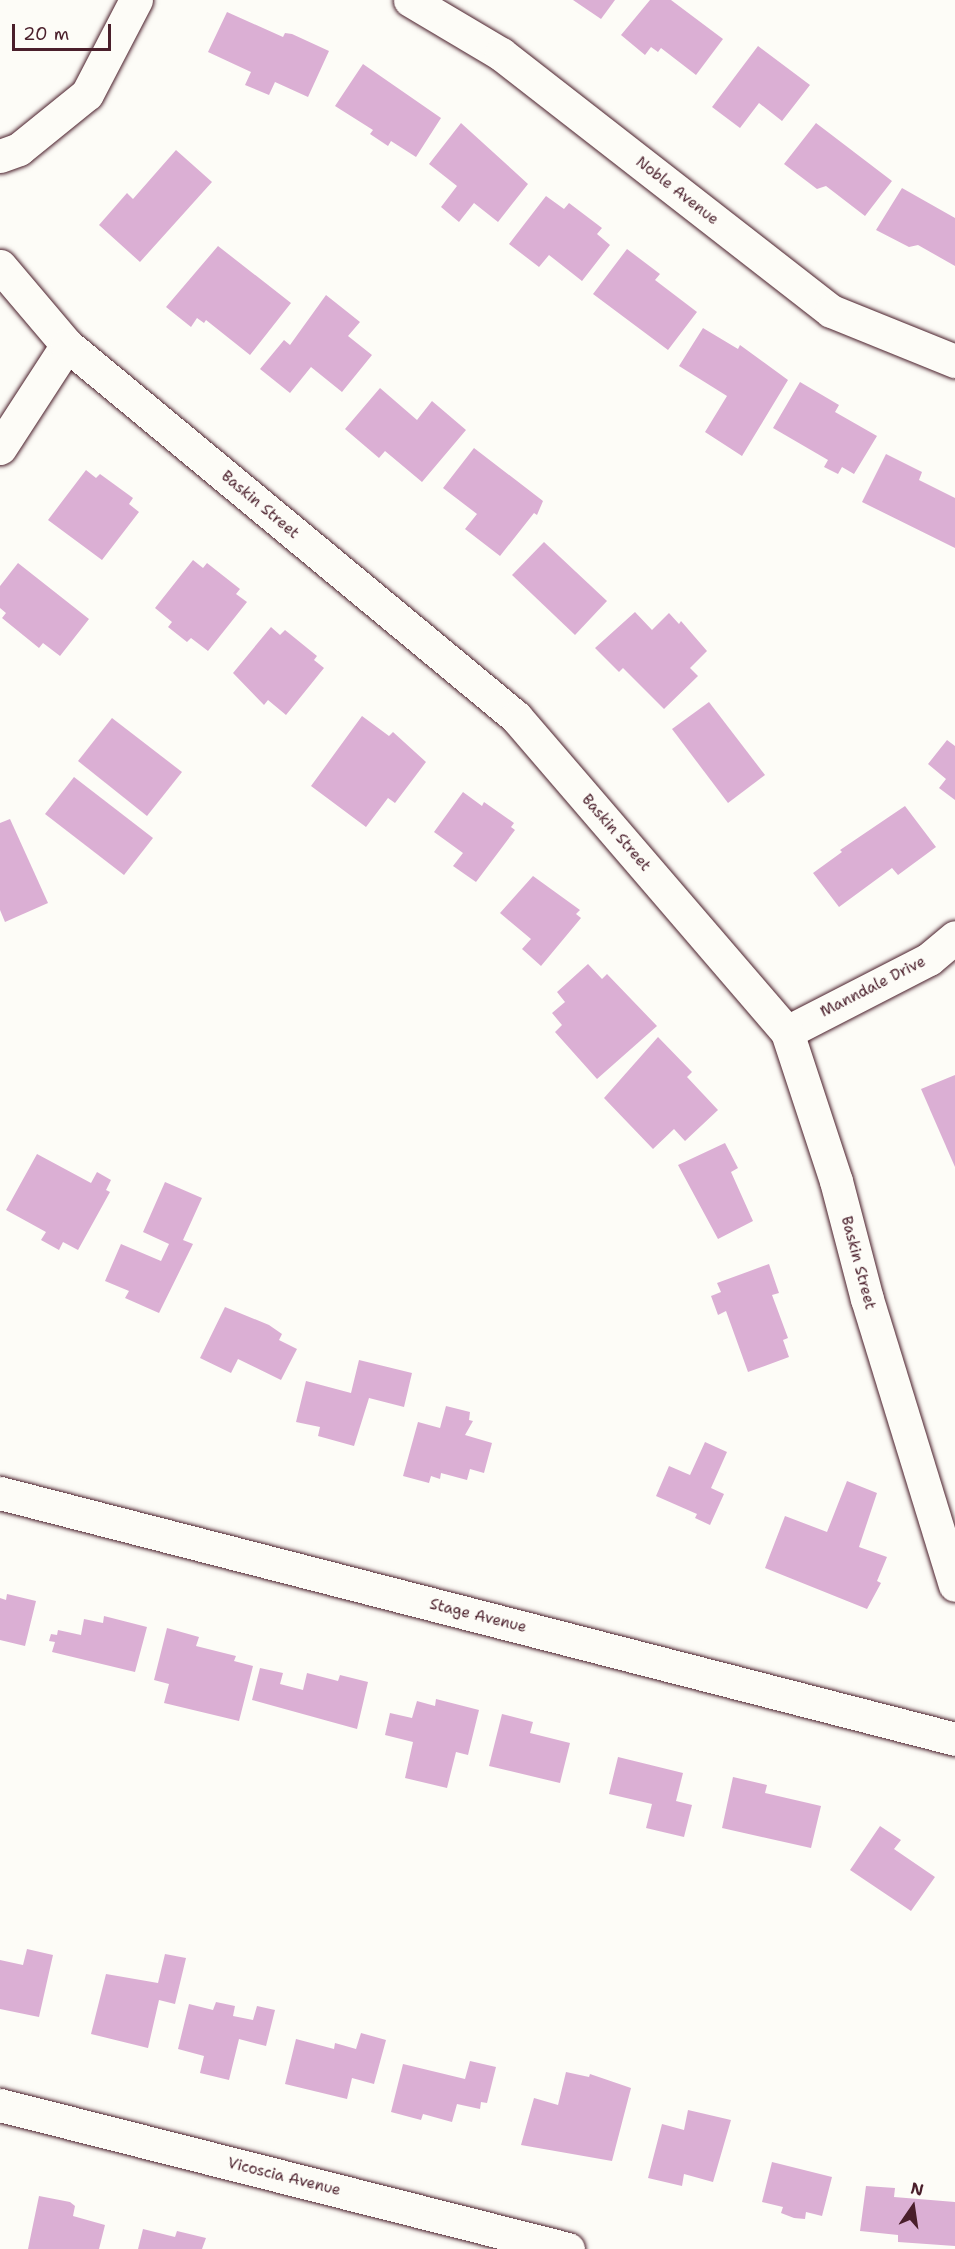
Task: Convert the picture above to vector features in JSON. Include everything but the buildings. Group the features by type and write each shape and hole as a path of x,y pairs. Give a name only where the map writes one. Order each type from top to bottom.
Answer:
{"street":[{"path":"0,156 19,149 87,94 136,0"},
{"name":"Noble Avenue","path":"410,0 501,54 831,311 955,361"},
{"name":"Baskin Street","path":"0,266 67,345 516,717 787,1032 836,1181 867,1299 955,1585"},
{"path":"0,448 67,345"},
{"name":"Manndale Drive","path":"787,1032 929,959 955,937"},
{"name":"Stage Avenue","path":"0,1493 955,1739"},
{"name":"Vicoscia Avenue","path":"0,2105 568,2249"}]}
